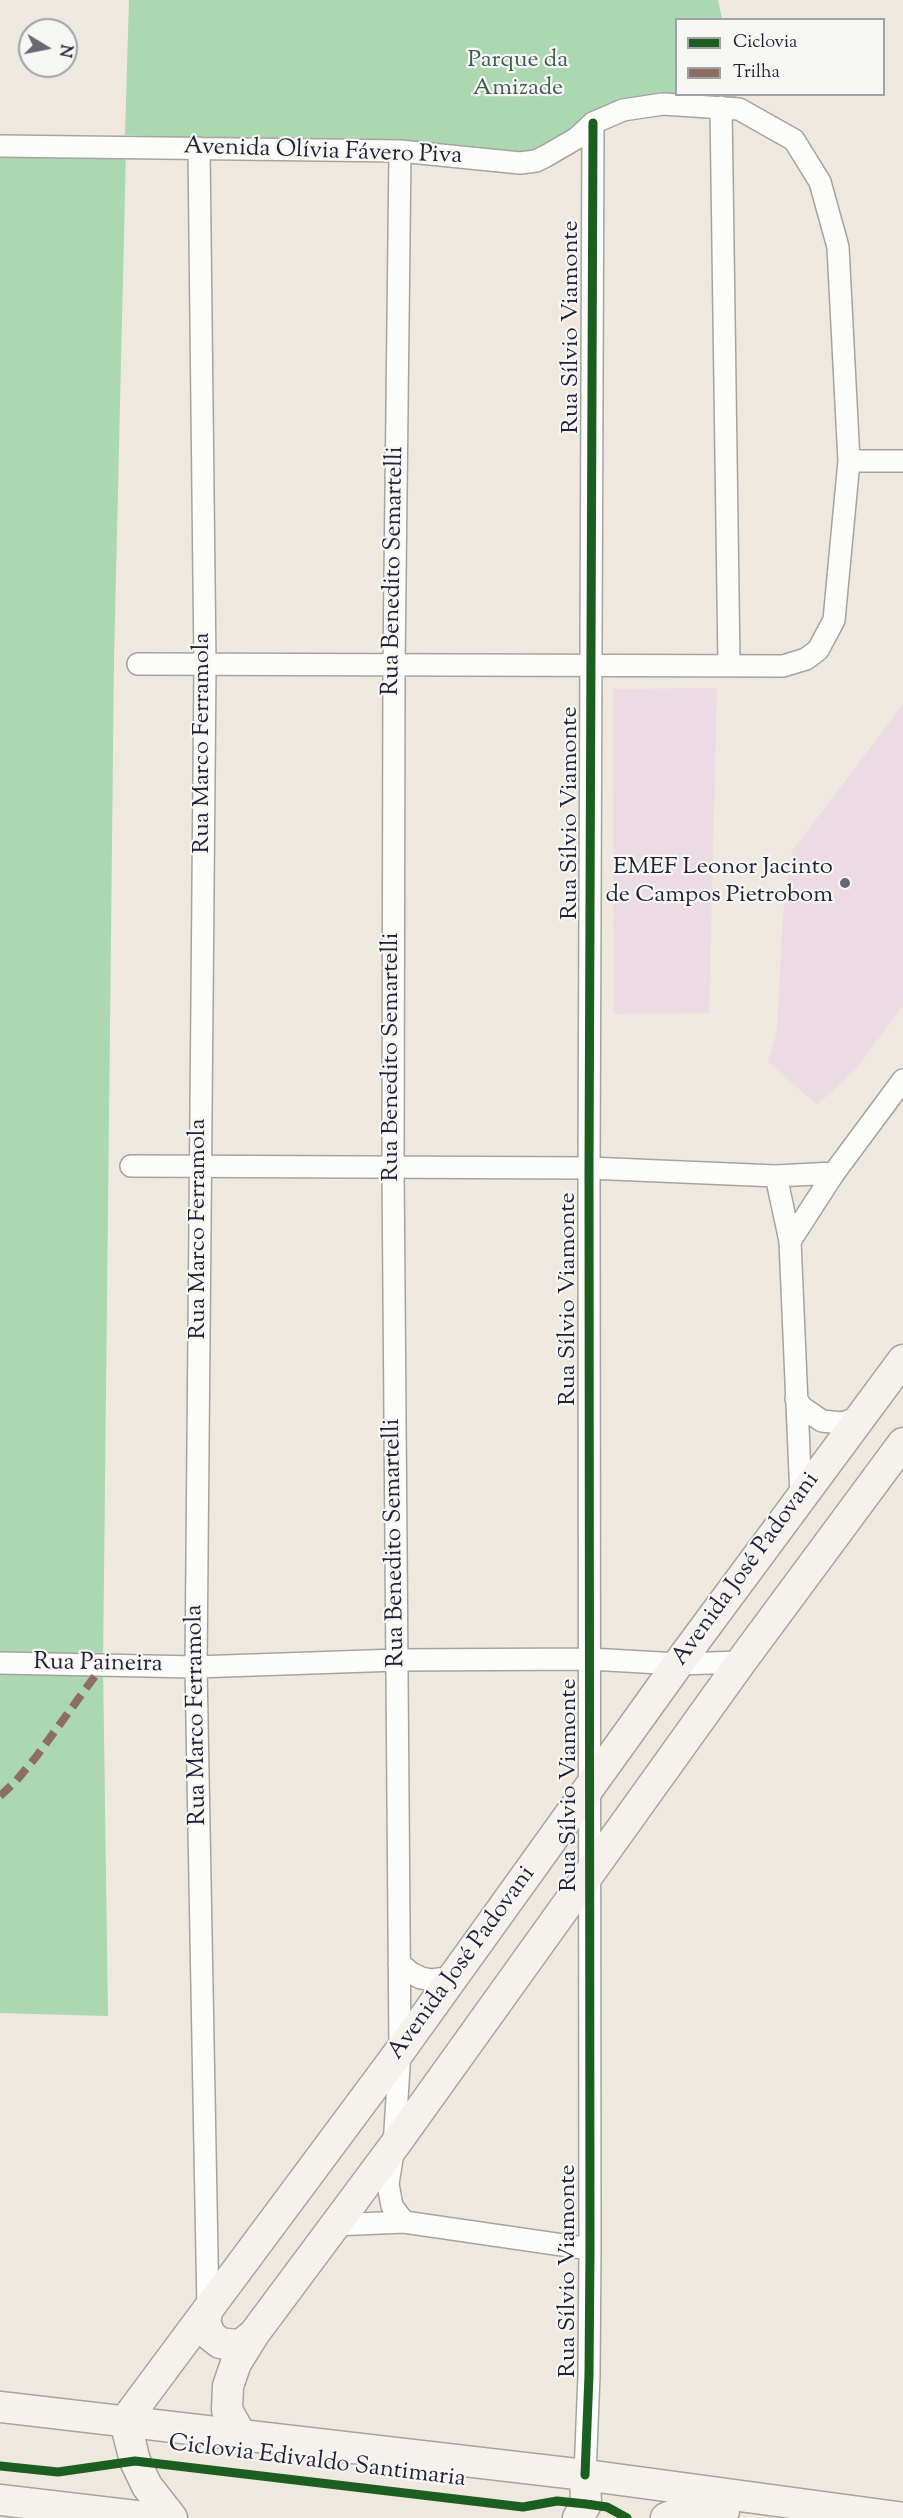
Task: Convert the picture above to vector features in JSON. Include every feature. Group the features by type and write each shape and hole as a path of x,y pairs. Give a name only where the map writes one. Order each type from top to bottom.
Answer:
{"street":[{"name":"Avenida Olívia Fávero Piva","path":"0,146 400,151 520,163 536,161 546,156 577,138 593,123 622,110 663,104 730,108"},
{"path":"138,664 729,664 783,666 806,659 818,650 834,620 849,461 838,247 820,182 794,140 730,108 729,664"},
{"name":"Rua Sílvio Viamonte","path":"585,2475 589,2375 592,1786 590,1168 593,123"},
{"name":"Rua Marco Ferramola","path":"199,148 205,665 196,1667 208,2309"},
{"name":"Rua Benedito Semartelli","path":"400,151 394,665 393,1167 400,2051 394,2146 388,2184 392,2206 404,2222"},
{"path":"849,461 903,461"},
{"path":"790,1241 834,1173 903,1080"},
{"path":"131,1166 590,1168 776,1176 834,1173"},
{"path":"776,1176 790,1241 801,1497"},
{"name":"Avenida José Padovani","path":"125,2421 400,2051 678,1664 903,1360"},
{"path":"796,1399 803,1408 822,1420 842,1423 861,1417"},
{"name":"Avenida José Padovani","path":"242,2435 227,2410 228,2386 236,2362 254,2334 394,2146 590,1876 741,1662 903,1443"},
{"name":"Rua Paineira","path":"0,1663 196,1667 398,1660 590,1659 678,1664 741,1662"},
{"path":"399,1963 421,1978 432,1980 453,1977"},
{"path":"333,2225 404,2222 590,2249"},
{"path":"208,2309 205,2321 210,2335 220,2343 236,2345 243,2343 254,2334"},
{"path":"0,2407 585,2475 840,2515 903,2517"},
{"path":"0,2426 48,2432 56,2430 73,2415"},
{"path":"125,2421 135,2461 147,2486 172,2518"},
{"path":"578,2518 586,2504 585,2475"},
{"path":"0,2500 153,2518"},
{"path":"666,2518 692,2508 781,2518"}],"shaded area":[{"path":"717,688 709,1013 614,1014 613,689"},
{"name":"EMEF Leonor Jacinto de Campos Pietrobom","path":"903,704 903,1006 856,1069 817,1105 768,1062 777,1032 783,914 792,851"}],"green space":[{"name":"Parque da Amizade","path":"129,0 718,0 722,18 675,18 675,96 736,96 739,109 661,98 542,153 125,135"},
{"path":"0,148 126,149 114,659 103,1665 108,2016 0,2013"}],"marked path":[{"path":"0,1796 36,1757 103,1665"}],"cycle path":[{"path":"585,2475 590,2249 589,1168 593,123"},
{"name":"Ciclovia Edivaldo Santimaria","path":"0,2466 58,2472 135,2461 523,2507 557,2501 586,2504 607,2507 627,2518"}],"place":[{"name":"EMEF Leonor Jacinto de Campos Pietrobom","path":"845,883"}]}
